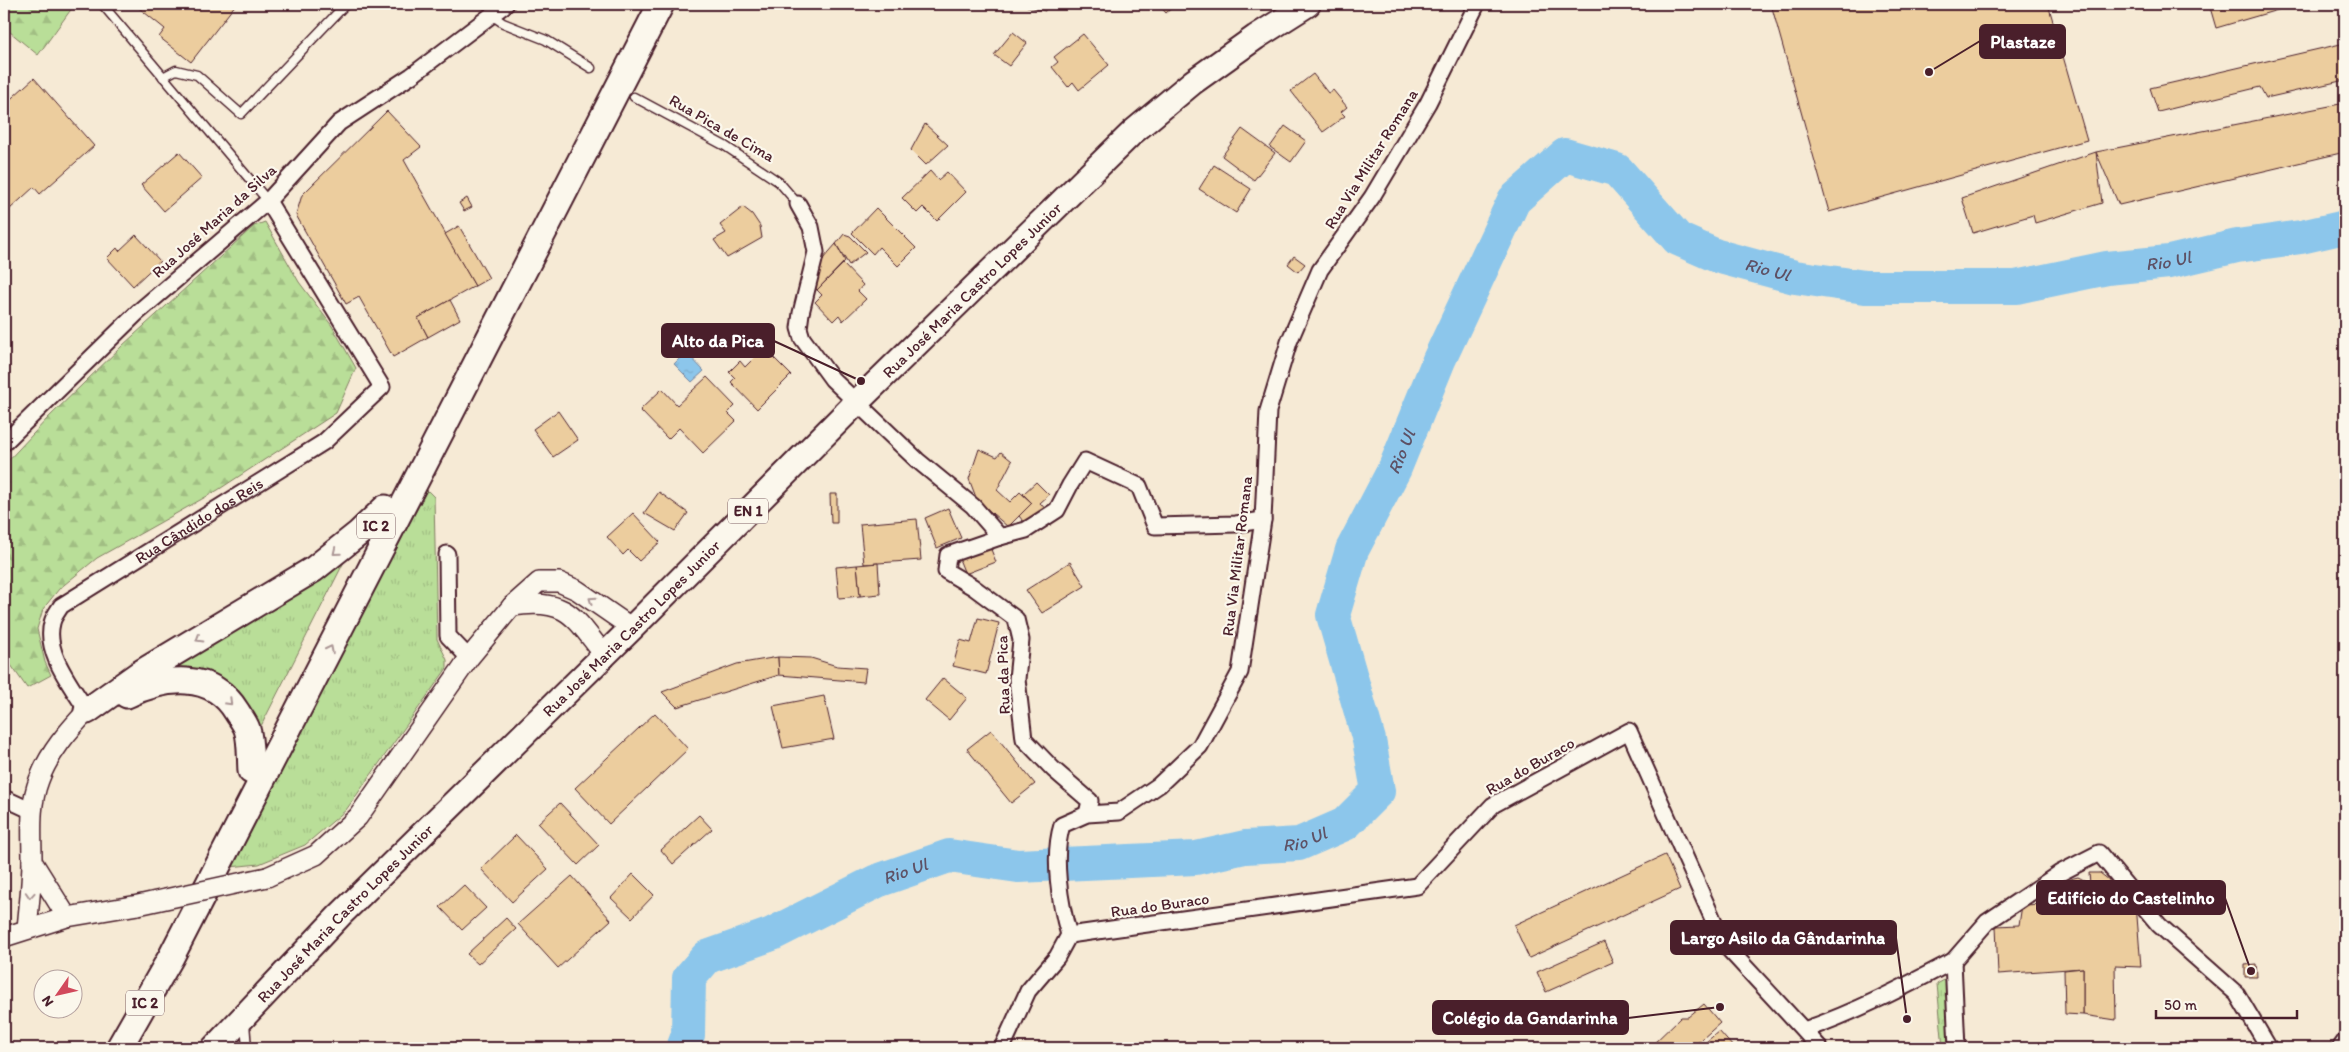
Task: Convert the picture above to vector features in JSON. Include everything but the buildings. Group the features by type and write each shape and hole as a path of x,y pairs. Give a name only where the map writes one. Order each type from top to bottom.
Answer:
{"highway":[{"name":"IC 2","path":"106,1048 251,771 315,641 644,4"},
{"name":"IC 2","path":"119,1048 171,957 662,4"},
{"path":"87,711 139,674 314,569 359,534 385,508"},
{"path":"87,711 145,686 175,680 202,683 218,692 232,704 247,728 251,771"}],"main road":[{"name":"Rua José Maria Castro Lopes Junior","path":"214,1048 340,915 604,656 856,403 1133,132 1193,82 1256,37 1308,4"}],"street":[{"name":"Rua José Maria da Silva","path":"4,443 137,313 268,201 339,123 411,76 490,14 506,4"},
{"name":"Rua Via Militar Romana","path":"1069,936 1062,910 1058,841 1062,825 1087,814 1119,812 1160,785 1200,746 1240,672 1263,520 1268,410 1289,342 1320,270 1372,197 1428,103 1477,4"},
{"name":"Rua Cândido dos Reis","path":"87,711 56,657 50,638 52,621 61,606 324,442 382,387 268,201"},
{"name":"Rua Pica de Cima","path":"798,204 811,227 816,252 799,328 802,338 832,379 856,403"},
{"path":"856,403 917,460 973,506 1000,537 1026,530 1057,510 1085,461 1139,486 1155,526 1236,524 1263,520"},
{"name":"Rua da Pica","path":"1000,537 948,555 946,571 974,587 1016,618 1021,640 1017,679 1024,739 1053,769 1090,801 1087,814"},
{"path":"446,554 448,636 469,658"},
{"path":"4,937 27,928 67,918 138,905 267,877 316,855 358,817 469,658 512,606 538,582 559,582 577,590 632,628"},
{"path":"512,606 534,603 561,607 580,624 604,656"},
{"path":"27,928 32,861 32,811 39,780 52,754 70,729 87,711"},
{"name":"Rua do Buraco","path":"1069,936 1418,886 1493,805 1629,730 1724,944 1804,1030"},
{"path":"4,798 32,811"},
{"path":"1820,1048 1804,1030 1835,1019 1889,995 1953,961 1987,922 2060,873 2098,853 2159,925 2237,994 2269,1048"},
{"path":"32,861 67,918"},
{"path":"1002,1048 1028,991 1058,957 1069,936"},
{"path":"1953,961 1957,1048"},
{"path":"2340,1048 2345,1041"}],"lane":[{"path":"102,4 268,201"},
{"path":"163,77 176,70 197,75 241,114 346,4"},
{"path":"490,14 503,22 546,40 591,68"},
{"name":"Rua Pica de Cima","path":"634,97 725,146 779,182 798,204"},
{"path":"245,1015 247,1048"}],"green space":[{"path":"4,4 75,4 38,55 4,27"},
{"path":"265,222 299,282 332,326 356,368 336,413 218,490 97,558 59,589 43,609 37,629 45,662 51,675 27,688 4,655 4,465 48,418 123,345 254,226"},
{"path":"427,490 434,497 437,639 447,660 447,668 346,810 305,845 259,864 230,867"},
{"path":"346,558 260,728 241,703 214,678 197,669 169,668"},
{"path":"1946,979 1952,1048 1943,1048 1937,984"}],"water":[{"path":"686,352 704,371 692,382 674,364"}],"waterway":[{"name":"Rio Ul","path":"683,1048 688,1035 689,978 707,957 772,934 877,881 949,856 1018,866 1196,858 1245,847 1299,844 1345,824 1378,791 1369,740 1333,615 1352,550 1395,468 1439,360 1514,200 1565,155 1617,170 1678,239 1717,256 1795,277 1865,287 2016,287 2107,268 2169,262 2237,246 2301,237 2345,227"}],"place":[{"name":"Plastaze","path":"1929,72"},
{"name":"Alto da Pica","path":"861,381"},
{"name":"Edifício do Castelinho","path":"2251,971"},
{"name":"Colégio da Gandarinha","path":"1720,1007"},
{"name":"Largo Asilo da Gândarinha","path":"1907,1019"}]}
